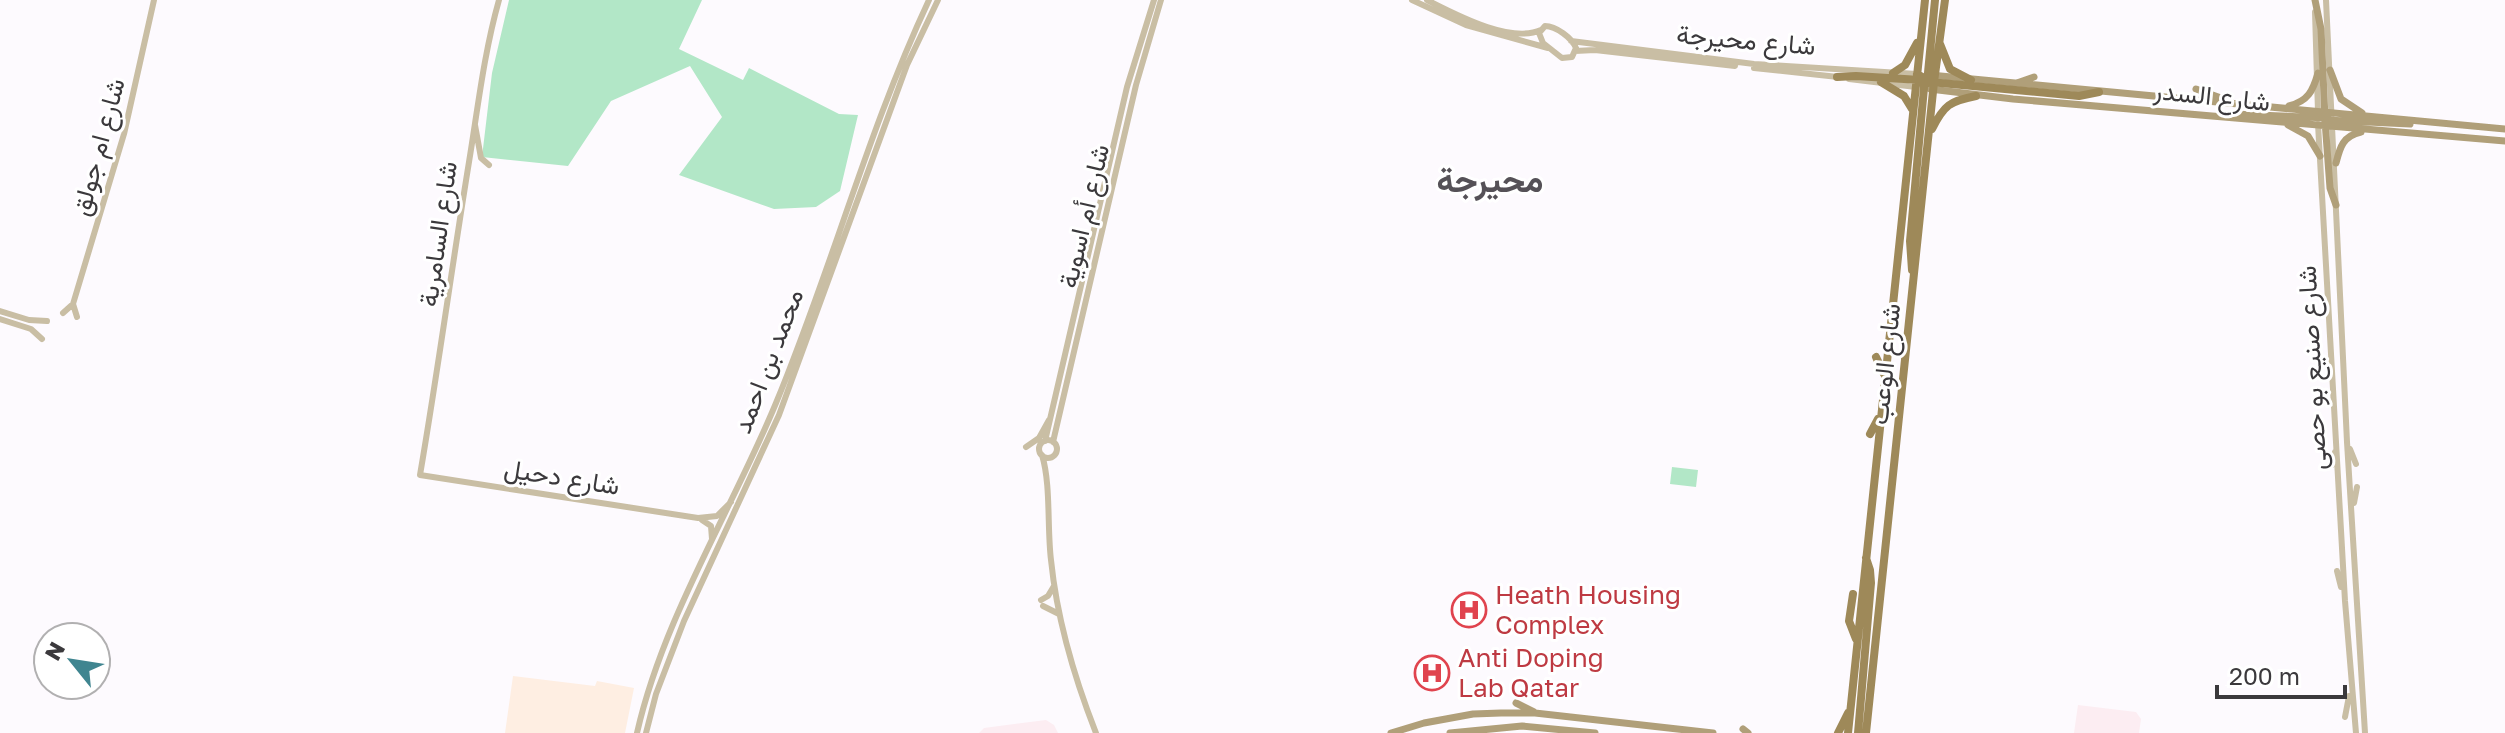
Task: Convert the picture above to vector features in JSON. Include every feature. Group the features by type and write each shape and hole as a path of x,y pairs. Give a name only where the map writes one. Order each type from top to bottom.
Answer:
{"main road":[{"name":"شارع الوعب","path":"1868,733 1929,133 1922,27 1925,0"},
{"path":"1914,278 1910,241 1935,0"},
{"name":"شارع الوعب","path":"1848,733 1851,705 1848,680 1857,640 1912,118 1939,41 1945,0"},
{"path":"2315,0 2321,29 2330,188 2336,205"},
{"path":"1893,73 1908,60 1922,27"},
{"path":"1939,41 1950,69 1971,80"},
{"path":"2330,70 2343,102 2367,116"},
{"path":"2283,107 2307,98 2318,73"},
{"path":"1837,77 1925,81 2079,96 2099,92"},
{"path":"2014,84 2034,77"},
{"name":"شارع السدر","path":"1925,81 1971,80 2283,107 2375,130 2505,141"},
{"name":"شارع السدر","path":"1925,81 1976,96 2282,123 2367,116 2505,129"},
{"path":"1881,82 1907,99 1912,118"},
{"path":"2196,89 2230,102"},
{"path":"1929,133 1946,105 1976,96"},
{"path":"2083,105 2100,114"},
{"path":"2217,116 2249,114 2398,124 2428,122"},
{"path":"2282,123 2306,135 2320,156"},
{"path":"2336,163 2340,146 2347,137 2375,130"},
{"path":"1876,357 1885,377"},
{"path":"1870,434 1881,415"},
{"path":"1858,733 1871,583 1865,558"},
{"path":"1853,594 1849,621 1857,640"},
{"path":"1516,703 1535,713"},
{"path":"1838,733 1851,705"},
{"path":"1391,733 1473,714 1535,713 1713,733"},
{"path":"1551,728 1552,715"},
{"path":"1450,733 1500,727 1595,733"}],"street":[{"name":"شارع ام جولق","path":"73,304 123,137 154,0"},
{"name":"شارع السامرية","path":"420,475 489,37 499,0"},
{"name":"محمد بن احمد","path":"637,733 656,666 778,400 899,65 929,0"},
{"name":"محمد بن احمد","path":"646,733 656,694 684,621 779,415 907,65 938,0"},
{"name":"شارع أم اسوية","path":"1049,442 1127,87 1154,0"},
{"name":"شارع أم اسوية","path":"1049,442 1136,85 1161,0"},
{"path":"1412,0 1466,25 1548,48"},
{"path":"1427,0 1496,28 1524,34 1541,30 1540,40 1548,48"},
{"name":"شارع صنيع بو حصى","path":"2315,0 2318,73 2336,163 2347,442 2365,733"},
{"name":"شارع صنيع بو حصى","path":"2326,0 2330,70 2320,156 2345,601 2356,733"},
{"name":"شارع محيرجة","path":"1541,30 1553,27 1571,41 1754,64 1893,73 1925,81"},
{"path":"1571,41 1575,51"},
{"name":"شارع محيرجة","path":"1548,48 1562,58 1569,58 1575,51 1595,50 1881,82 1925,81"},
{"path":"475,124 481,158 489,165"},
{"path":"63,313 73,304 77,317"},
{"path":"0,311 34,321 47,321"},
{"path":"0,319 31,329 42,339"},
{"path":"1026,447 1042,435 1054,410"},
{"path":"2332,465 2337,441"},
{"path":"1046,470 1057,450 1049,442 1040,448 1046,470 1054,586 1074,670 1096,733"},
{"path":"2347,442 2356,464"},
{"path":"1042,455 1052,457"},
{"name":"شارع دحيل","path":"420,475 698,518"},
{"path":"2351,515 2357,487"},
{"path":"698,518 717,516 731,502"},
{"path":"698,518 711,526 711,546"},
{"path":"2337,571 2345,601"},
{"path":"1054,586 1042,603 1059,614"},
{"path":"2345,717 2351,685"}],"shaded area":[{"path":"513,676 595,686 597,681 634,688 625,733 505,733"},
{"path":"2078,705 2136,712 2141,719 2139,733 2074,733"},
{"path":"1046,720 1054,725 1058,733 979,733 984,728"}],"green space":[{"path":"509,0 702,0 679,49 743,80 749,68 839,114 858,115 840,191 816,207 774,209 679,175 722,117 690,66 611,101 568,166 482,157 492,73"},
{"path":"1672,467 1698,470 1696,487 1670,484"}],"place":[{"name":"Heath Housing Complex","path":"1469,610"},
{"name":"Anti Doping Lab Qatar","path":"1432,673"}],"district":[{"name":"محيرجة","path":"1490,180"}]}
